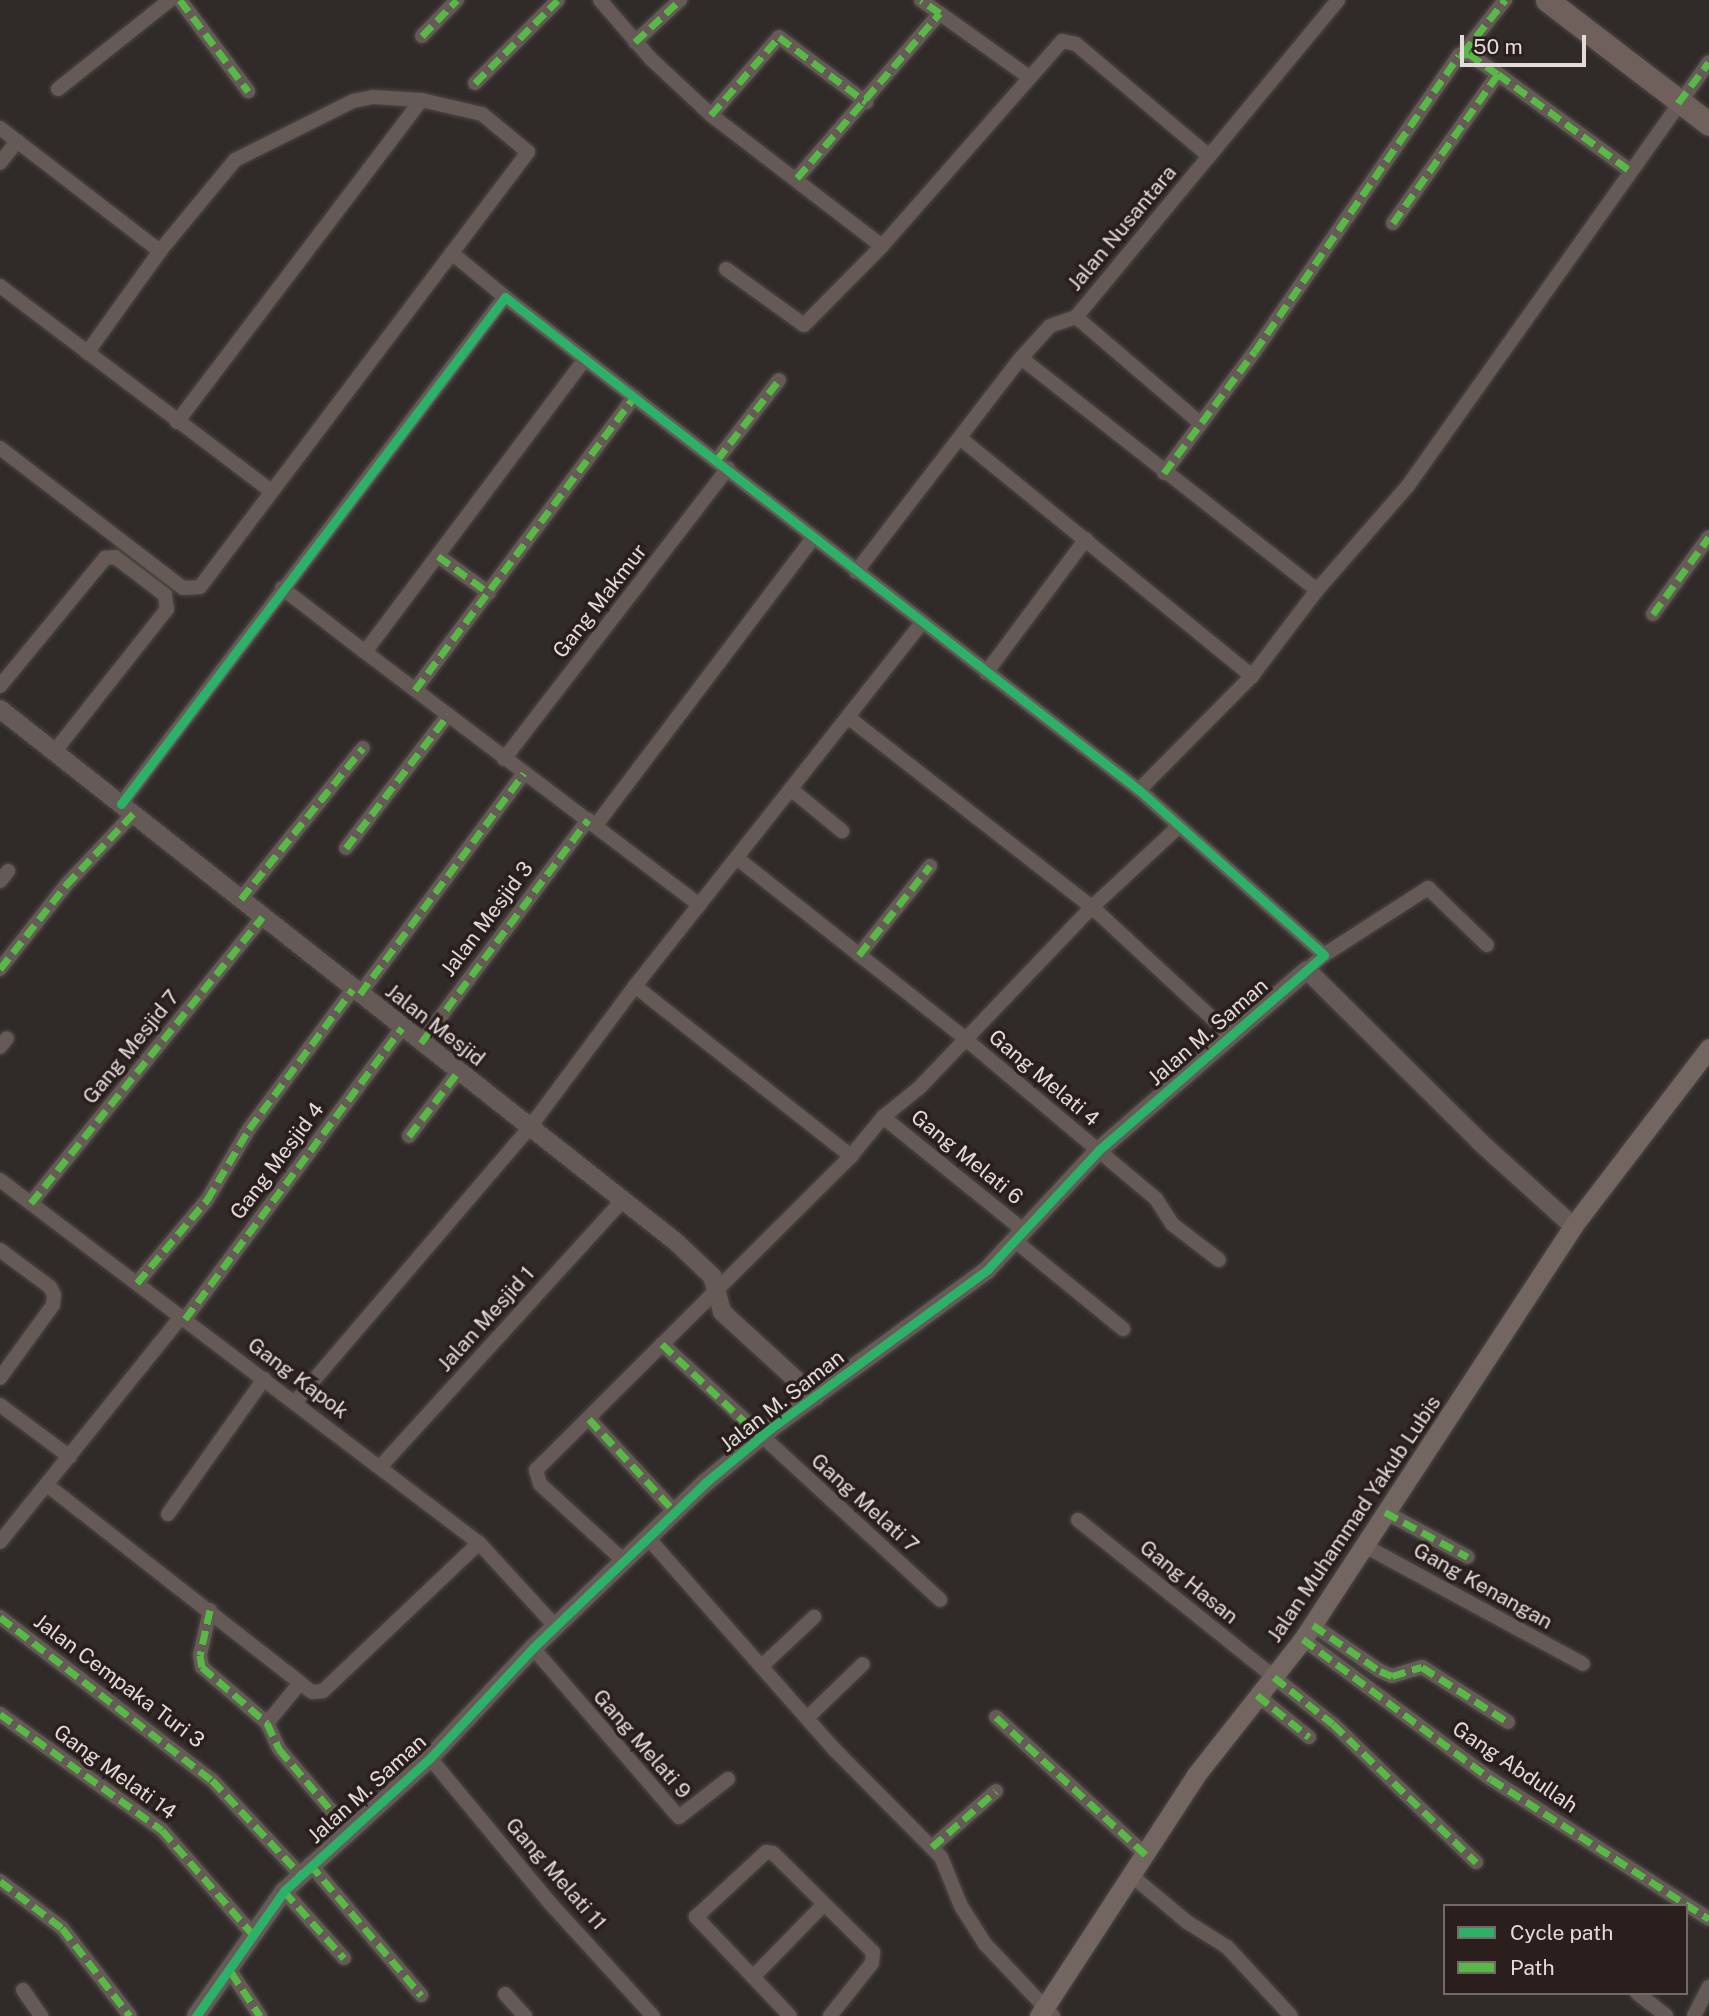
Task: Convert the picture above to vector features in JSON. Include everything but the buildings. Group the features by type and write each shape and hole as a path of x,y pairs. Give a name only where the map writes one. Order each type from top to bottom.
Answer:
{"highway":[{"path":"1548,0 1678,103 1709,124"}],"main road":[{"name":"Jalan Muhammad Yakub Lubis","path":"1046,2013 1203,1765 1308,1632 1573,1226 1709,1048"}],"street":[{"path":"58,89 170,0"},
{"path":"180,0 248,91"},
{"path":"422,36 457,0"},
{"path":"475,83 558,0"},
{"path":"600,0 635,42 711,115 797,178 882,246"},
{"path":"635,42 680,0"},
{"path":"921,0 1029,77"},
{"name":"Jalan Nusantara","path":"856,572 1021,358 1050,326 1076,317 1338,0"},
{"path":"1164,473 1199,422 1248,361 1463,53 1505,0"},
{"path":"797,178 866,102 940,13"},
{"path":"711,115 779,37 866,102"},
{"path":"726,269 804,325 882,246 1062,41 1072,42 1209,156"},
{"path":"1463,53 1499,74 1629,170"},
{"path":"1139,790 1252,676 1317,590 1407,488 1629,170 1709,62"},
{"path":"1393,223 1499,74"},
{"path":"0,448 190,590 204,584 271,491 528,152 482,114 421,100 363,98 249,150 225,170 160,251 87,353"},
{"path":"177,422 421,100"},
{"path":"0,128 160,251"},
{"path":"0,163 16,141"},
{"path":"453,254 723,464 812,539 1139,790 1324,955"},
{"path":"0,286 271,491"},
{"path":"0,969 127,809 282,588 505,297"},
{"path":"1076,317 1199,422"},
{"path":"1021,358 1164,473 1317,590"},
{"path":"365,652 585,359"},
{"name":"Gang Makmur","path":"504,759 723,464 779,380"},
{"path":"415,690 634,397"},
{"path":"960,438 1252,676"},
{"path":"1653,614 1709,537"},
{"name":"Jalan Mesjid 3","path":"421,1043 812,539"},
{"path":"986,673 1086,539"},
{"path":"438,556 489,593"},
{"path":"0,686 104,558 115,557 166,595 167,609 55,751"},
{"path":"282,588 699,905"},
{"path":"296,1401 530,1127 635,986 922,624"},
{"name":"Jalan Mesjid","path":"0,709 623,1200 705,1268 716,1290 722,1312 815,1397"},
{"path":"346,848 447,715"},
{"path":"849,718 1092,907 1229,1034"},
{"path":"241,899 363,748"},
{"path":"137,1283 207,1200 250,1129 524,773"},
{"path":"792,790 842,831"},
{"path":"624,1561 540,1484 536,1470 851,1156 883,1117 919,1088 963,1037 1092,907 1178,827"},
{"name":"Gang Melati 4","path":"738,859 963,1037 1160,1202 1172,1224 1219,1260"},
{"path":"859,955 930,866"},
{"path":"1488,945 1428,888 1324,955 1307,970 1573,1226"},
{"name":"Gang Mesjid 7","path":"31,1203 263,917"},
{"name":"Jalan M. Saman","path":"195,2016 231,1972 284,1891 305,1869 430,1758 533,1648 675,1512 761,1437 987,1270 1098,1151 1229,1034 1307,970"},
{"path":"635,986 851,1156"},
{"name":"Gang Mesjid 4","path":"0,1542 183,1317 402,1028"},
{"path":"409,1136 458,1072"},
{"name":"Gang Melati 6","path":"883,1117 1123,1329"},
{"name":"Gang Kapok","path":"0,1180 296,1401 479,1543 556,1627"},
{"name":"Jalan Mesjid 1","path":"380,1466 623,1200"},
{"path":"0,1250 50,1287 54,1295 53,1304 2,1373"},
{"name":"Gang Melati 7","path":"662,1344 940,1600"},
{"path":"168,1514 264,1379"},
{"path":"0,1405 70,1457"},
{"path":"589,1419 675,1512"},
{"path":"47,1485 312,1692 323,1691 479,1543"},
{"path":"1385,1512 1468,1558"},
{"name":"Gang Hasan","path":"1079,1520 1333,1724 1476,1862"},
{"path":"648,1538 764,1664 808,1717 932,1847 948,1868 961,1906 985,1944 1046,2013"},
{"name":"Gang Kenangan","path":"1363,1545 1583,1664"},
{"path":"210,1610 200,1655 202,1667 267,1723 279,1749 348,1830"},
{"name":"Jalan Cempaka Turi 3","path":"0,1617 212,1780 305,1869 421,1995"},
{"path":"764,1664 814,1617"},
{"path":"1308,1632 1392,1676 1422,1667 1508,1722"},
{"name":"Gang Abdullah","path":"1308,1632 1491,1779 1686,1904"},
{"name":"Gang Melati 9","path":"533,1648 678,1817 728,1779"},
{"path":"808,1717 863,1664"},
{"path":"267,1723 300,1683"},
{"path":"1257,1695 1309,1737"},
{"name":"Gang Melati 14","path":"0,1714 162,1830 254,1936"},
{"path":"996,1717 1146,1855"},
{"name":"Gang Melati 11","path":"430,1758 550,1903 653,2016"},
{"path":"932,1847 996,1791"},
{"path":"790,2016 754,1976 699,1923 698,1912 766,1853 773,1853 874,1957 828,2015"},
{"path":"1132,1876 1187,1922 1227,1947 1291,2016"},
{"path":"0,1881 62,1928 130,2016"},
{"path":"284,1891 344,1958"},
{"path":"754,1976 824,1903"},
{"name":"Gang Abdullah","path":"1688,1906 1709,1919"},
{"path":"231,1972 260,2016"},
{"path":"1694,2016 1709,1987"},
{"path":"23,1990 41,2016"},
{"path":"505,1994 525,2016"},
{"path":"1640,1995 1666,2016"}],"marked path":[{"path":"180,0 248,91"},
{"path":"422,36 457,0"},
{"path":"475,83 558,0"},
{"path":"635,42 680,0"},
{"path":"797,178 940,13 921,0"},
{"path":"1463,53 1505,0"},
{"path":"711,115 779,37 866,102"},
{"path":"1164,473 1255,351 1459,55 1469,54 1629,170"},
{"path":"1678,103 1709,62"},
{"path":"1393,223 1498,74"},
{"path":"717,460 779,380"},
{"path":"415,690 634,397"},
{"path":"1653,614 1709,537"},
{"path":"438,556 489,593"},
{"path":"346,848 448,715"},
{"path":"241,899 363,748"},
{"path":"360,994 524,773"},
{"path":"0,969 66,885 133,814"},
{"path":"421,1043 588,820"},
{"path":"859,955 930,866"},
{"path":"31,1203 263,917"},
{"path":"137,1283 207,1200 249,1129 353,989"},
{"path":"185,1319 402,1028"},
{"path":"409,1136 458,1072"},
{"path":"662,1344 761,1437"},
{"path":"589,1419 675,1512"},
{"path":"1385,1512 1468,1557"},
{"path":"210,1610 200,1655 202,1667 267,1723 279,1749 348,1830"},
{"path":"0,1617 212,1780 300,1874"},
{"path":"1313,1625 1380,1671 1392,1676 1422,1667 1508,1722"},
{"path":"1303,1639 1491,1779 1686,1904"},
{"path":"1274,1677 1333,1724 1476,1862"},
{"path":"1257,1695 1309,1737"},
{"path":"0,1714 162,1830 254,1936"},
{"path":"996,1717 1146,1855"},
{"path":"932,1847 996,1791"},
{"path":"310,1864 421,1995"},
{"path":"0,1881 62,1928 130,2016"},
{"path":"284,1891 344,1958"},
{"path":"1688,1906 1709,1919"},
{"path":"231,1972 260,2016"}],"cycle path":[{"path":"121,804 505,297 1139,790 1324,955 1098,1151 987,1270 770,1429 705,1483 533,1648 430,1758 284,1891 196,2016"}]}
